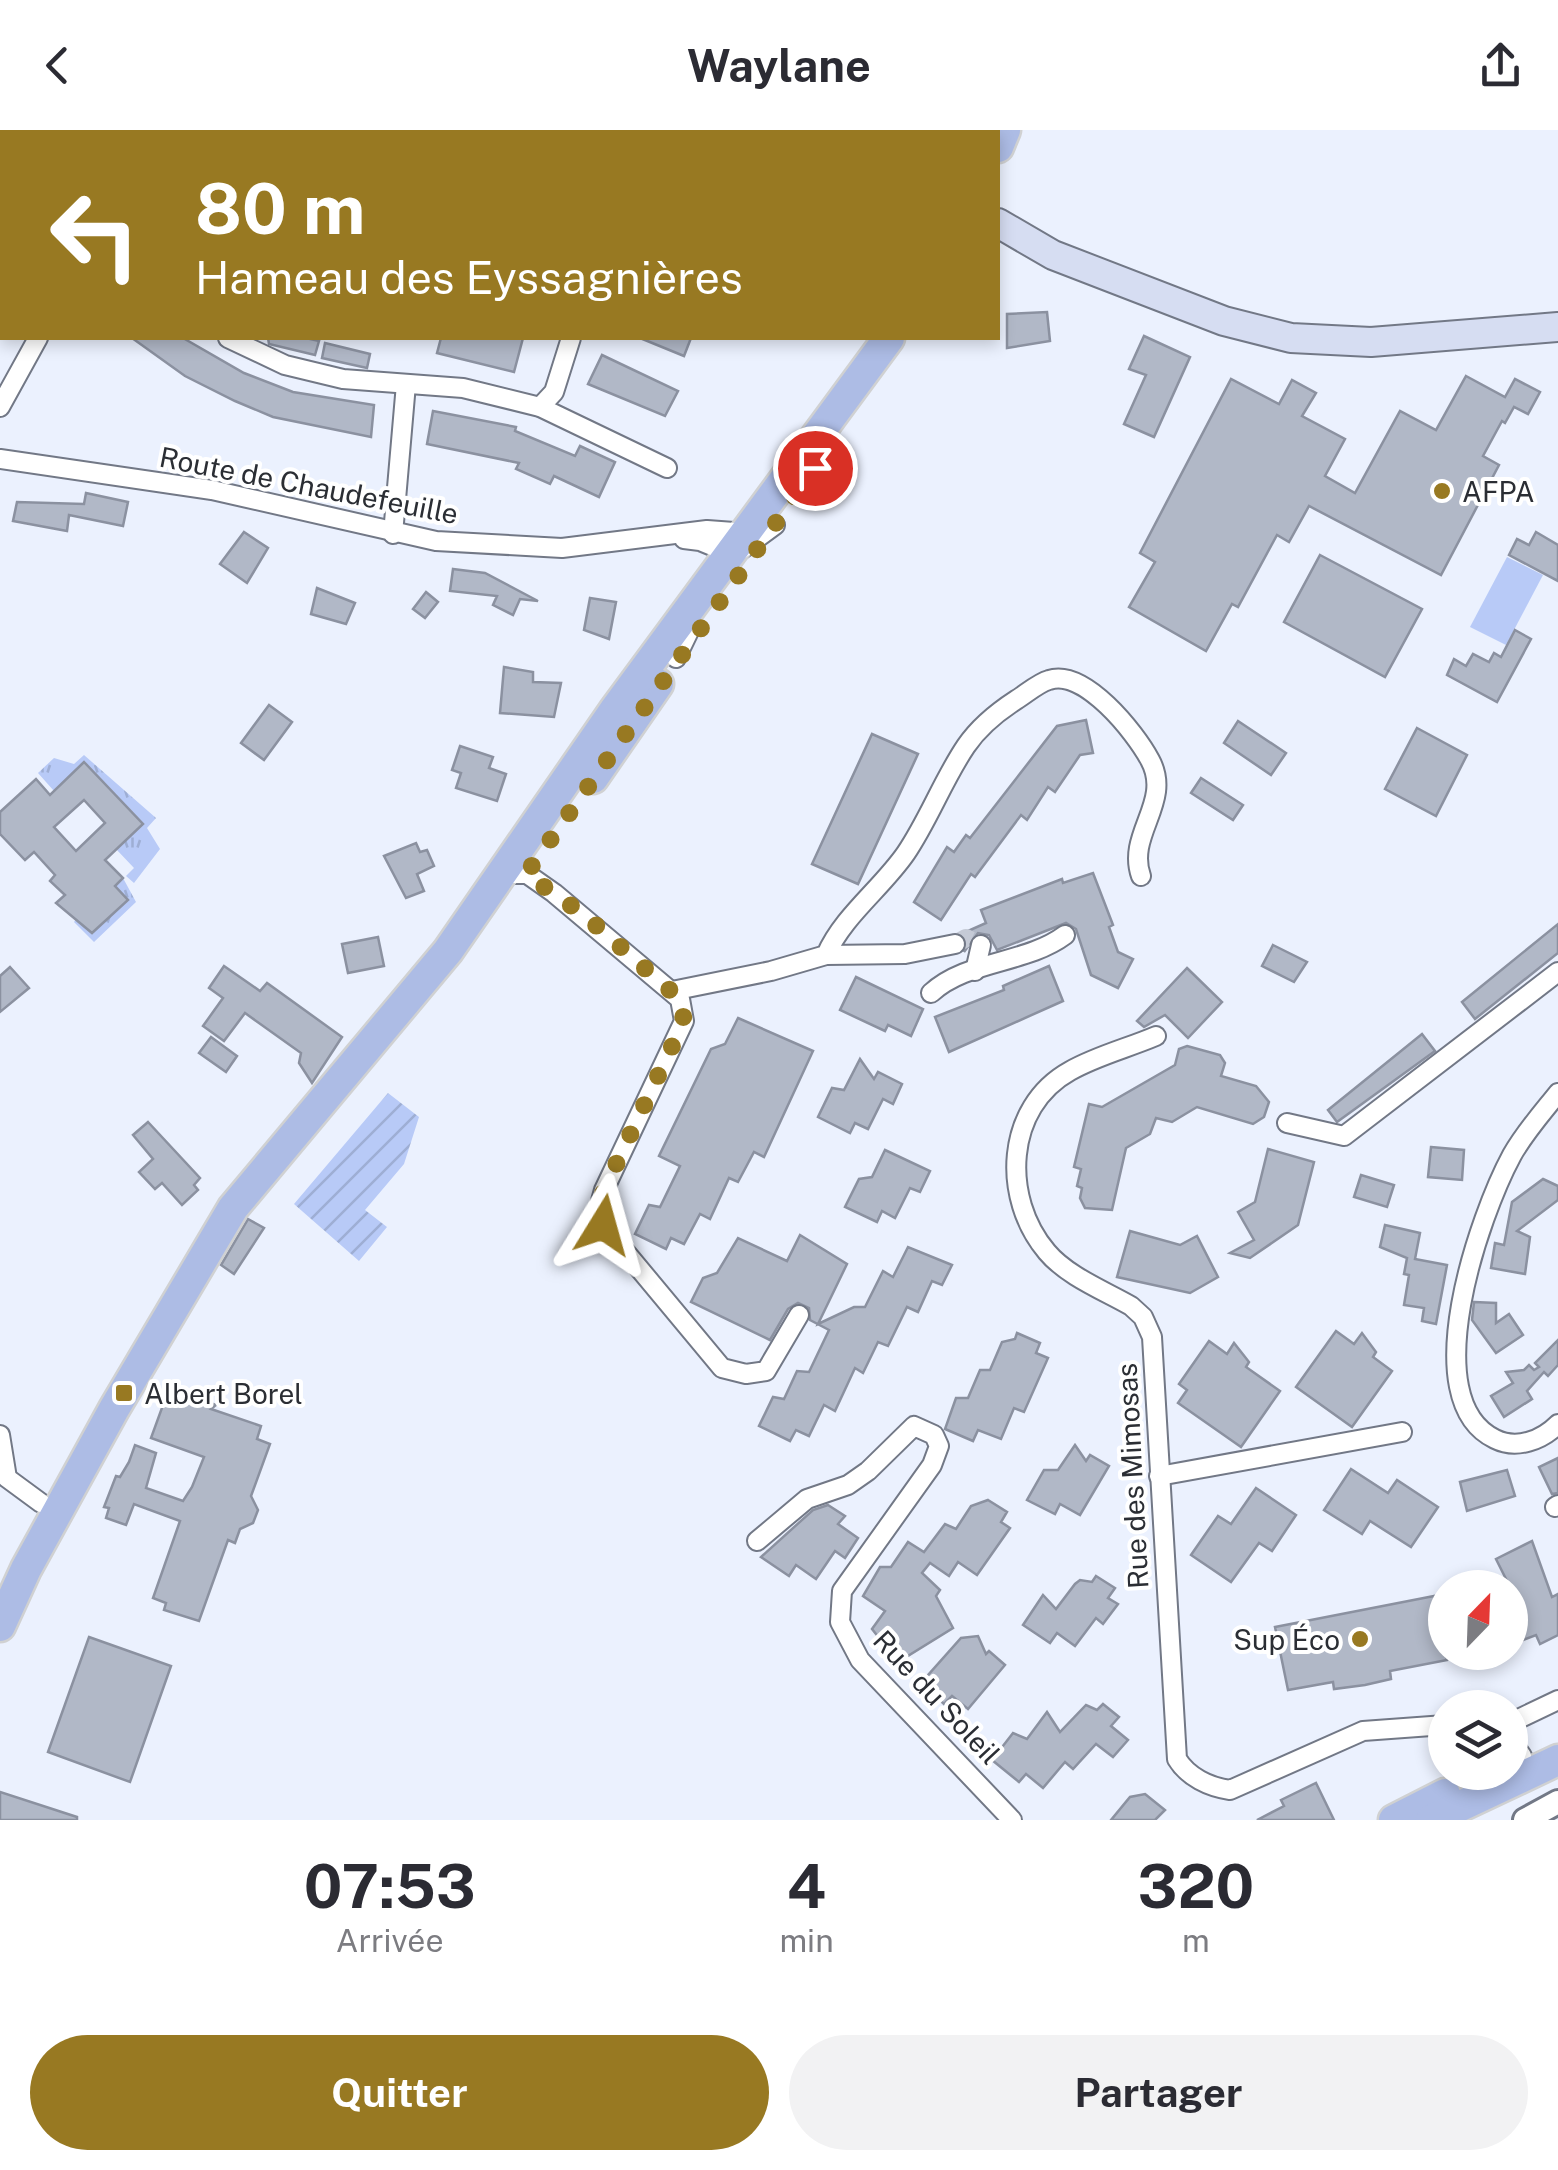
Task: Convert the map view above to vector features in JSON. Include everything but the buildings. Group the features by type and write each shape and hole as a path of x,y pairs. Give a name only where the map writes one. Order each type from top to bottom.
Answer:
{"main road":[{"path":"1000,240 1053,256 1224,321 1290,338 1370,342 1558,327"},
{"path":"514,874 775,525 896,343"},
{"path":"0,1626 26,1568 114,1409 234,1208 358,1064 434,996 514,874 594,740 737,547 896,343"},
{"path":"0,1582 41,1503 76,1450 114,1409"},
{"path":"1528,1748 1558,1738"},
{"path":"1433,1819 1558,1760"},
{"path":"1394,1820 1453,1790"}],"street":[{"path":"0,407 37,340"},
{"path":"232,340 285,365 343,379 463,388 540,407 667,468"},
{"path":"540,407 554,392 570,340"},
{"path":"393,534 406,384"},
{"name":"Route de Chaudefeuille","path":"0,459 212,490 436,541 562,548 668,538 707,530 737,547"},
{"path":"676,658 737,547 775,525"},
{"path":"826,954 834,936 906,853 980,728 1048,680 1067,678 1092,689 1149,758 1159,781 1158,798 1140,840 1136,862 1141,876"},
{"path":"514,874 583,914 672,991 684,1008 684,1021 604,1190 600,1208 603,1225 722,1368 746,1374 766,1371 780,1354 799,1315"},
{"path":"931,993 941,984 1048,948 1065,935"},
{"path":"672,991 771,972 826,954 905,954 956,944"},
{"path":"975,971 981,945"},
{"path":"1286,1123 1344,1136 1558,972"},
{"name":"Rue des Mimosas","path":"1156,1036 1070,1071 1044,1090 1026,1116 1016,1142 1015,1170 1023,1206 1048,1254 1131,1306 1143,1317 1152,1337 1177,1759 1184,1771 1216,1788 1230,1790 1363,1731 1428,1726"},
{"path":"1558,1093 1523,1136 1490,1200 1464,1294 1457,1388 1464,1412 1482,1431 1507,1444 1536,1438 1558,1424"},
{"name":"Rue du Soleil","path":"757,1541 806,1499 848,1485 868,1471 914,1426 934,1434 939,1446 932,1465 842,1591 840,1622 860,1660 1012,1820"},
{"path":"1159,1476 1402,1432"},
{"path":"0,1434 7,1478 41,1503"},
{"path":"1528,1715 1558,1700"},
{"path":"1528,1757 1535,1759 1558,1749"},
{"path":"1433,1819 1447,1803 1475,1790"},
{"path":"1524,1820 1558,1802"}],"green space":[{"path":"1507,557 1543,575 1506,645 1470,627"},
{"path":"84,755 156,818 147,828 160,849 134,883 126,876 134,868 116,849 143,823 85,762 54,791 38,773 54,758 74,764"},
{"path":"123,878 136,902 94,942 74,922 78,917 93,933 127,901 115,886"},
{"path":"388,1093 419,1117 404,1164 365,1210 387,1227 359,1261 294,1204"}],"tunnel":[{"path":"955,944 966,938 981,945"}],"place":[{"name":"AFPA","path":"1442,491"},
{"name":"Albert Borel","path":"124,1393"},
{"name":"Sup Éco","path":"1360,1639"}],"route":[{"path":"603,1225 600,1208 604,1190 684,1021 684,1008 680,999 583,914 526,874 676,658 815,468"}]}
